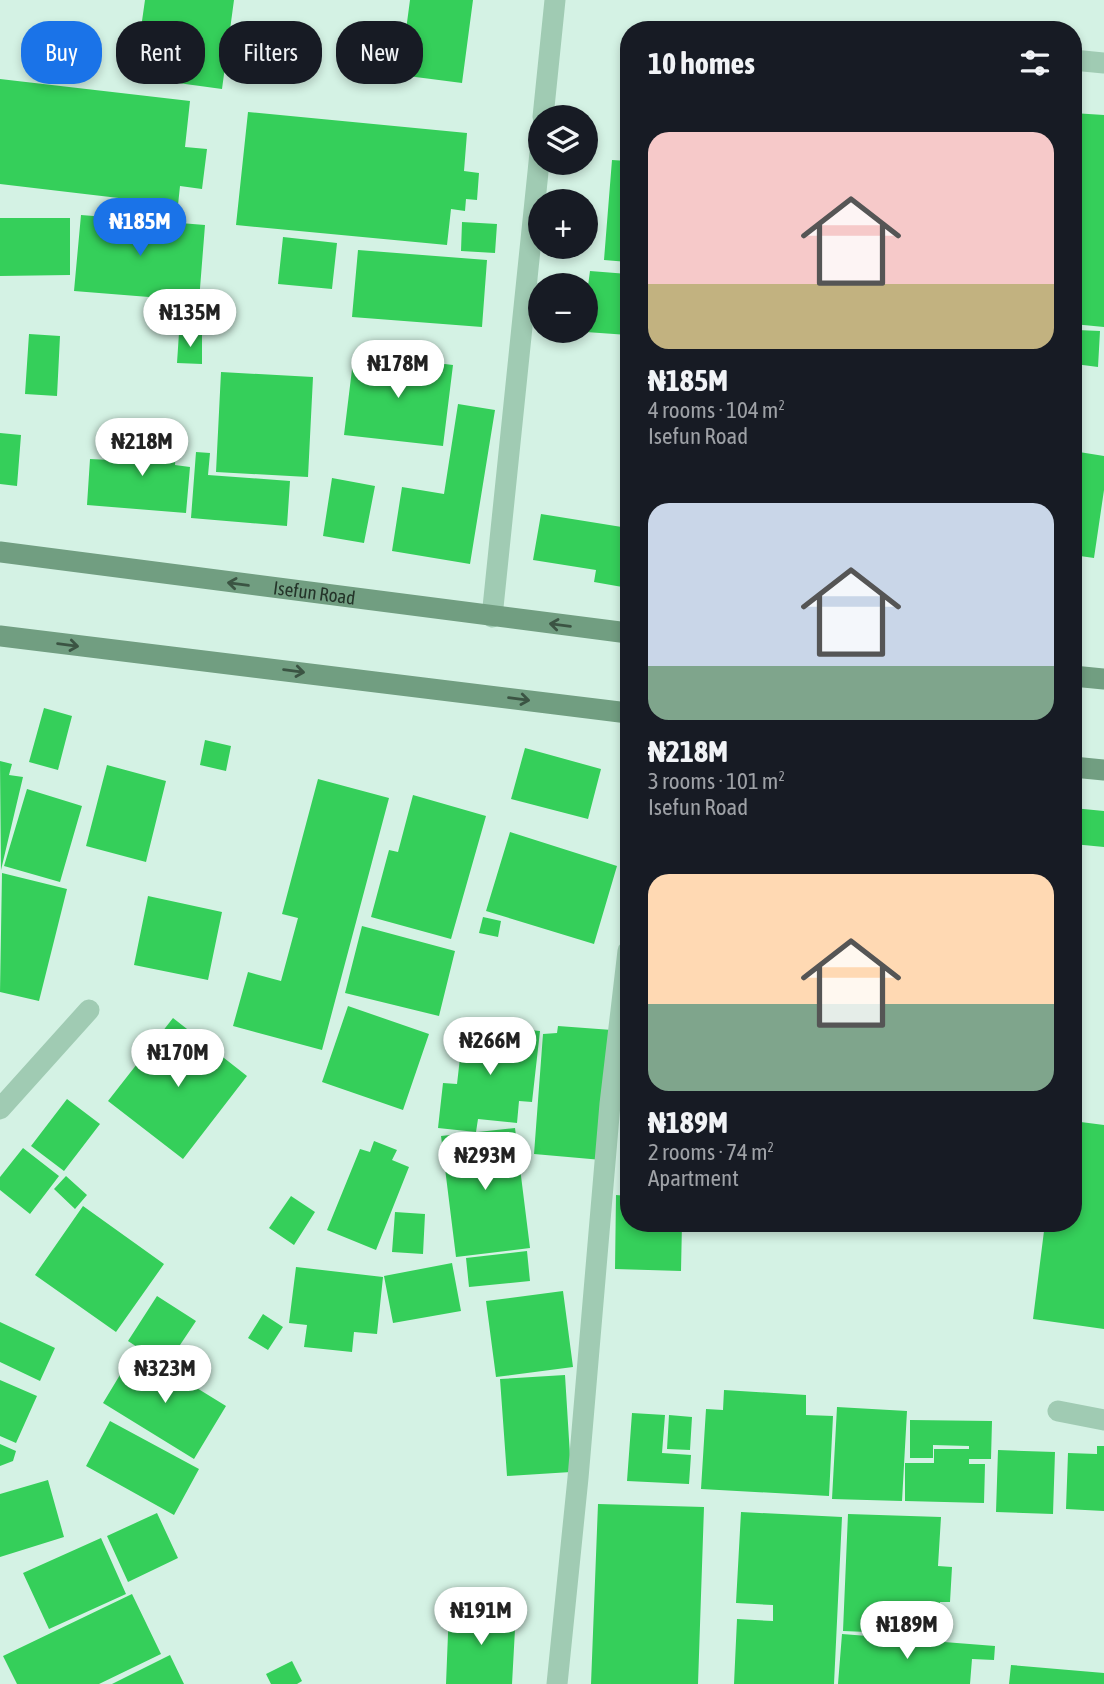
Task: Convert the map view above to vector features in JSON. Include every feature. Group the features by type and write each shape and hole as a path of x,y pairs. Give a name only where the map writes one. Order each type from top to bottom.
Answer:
{"street":[{"path":"544,105 555,0"},
{"path":"1082,61 1104,63"},
{"path":"492,617 538,175"},
{"name":"Isefun Road","path":"0,552 620,632"},
{"path":"0,636 620,712"},
{"path":"1082,677 1104,678"},
{"path":"1082,768 1104,770"},
{"path":"0,1109 89,1010"},
{"path":"557,1684 620,1019"},
{"path":"1058,1411 1104,1420"}],"building":[{"path":"145,0 234,0 231,21 219,21 219,84 223,84 222,89 185,84 205,84 205,21 142,21"},
{"path":"410,0 473,0 462,83 423,78 423,21 407,21"},
{"path":"0,79 21,81 21,84 43,84 190,101 185,147 207,149 202,189 180,186 178,205 0,184"},
{"path":"248,112 467,133 464,171 479,173 477,200 466,199 465,211 451,209 447,245 236,225"},
{"path":"1082,114 1104,115 1104,327 1082,325"},
{"path":"612,160 620,160 620,261 604,260"},
{"path":"81,215 205,225 199,301 74,291"},
{"path":"0,218 70,218 70,275 0,276"},
{"path":"462,222 497,224 495,253 461,251"},
{"path":"283,237 337,243 332,289 278,284"},
{"path":"358,250 487,260 482,327 352,317"},
{"path":"590,271 620,273 620,334 598,333 598,273"},
{"path":"1082,330 1100,331 1098,367 1082,365"},
{"path":"179,333 202,334 202,364 177,363"},
{"path":"29,334 60,336 57,396 25,394"},
{"path":"354,353 453,365 443,446 344,435"},
{"path":"221,372 313,377 308,477 216,472"},
{"path":"458,404 495,410 470,564 392,551 402,487 444,494"},
{"path":"0,433 21,435 17,486 0,484"},
{"path":"132,433 177,437 175,465 190,467 186,513 87,505 90,459 130,461"},
{"path":"196,452 210,453 208,475 290,481 287,526 191,518"},
{"path":"1082,452 1104,456 1104,490 1094,558 1082,556"},
{"path":"332,478 375,486 364,543 323,536"},
{"path":"541,514 620,527 620,587 594,582 596,570 533,560"},
{"path":"44,708 72,716 58,770 29,762"},
{"path":"205,740 231,746 226,771 200,765"},
{"path":"525,748 601,769 588,819 511,799"},
{"path":"0,761 12,764 9,775 23,777 1,870"},
{"path":"107,765 166,781 146,862 86,846"},
{"path":"318,779 389,798 322,1050 233,1026 248,972 281,981 298,918 282,914"},
{"path":"27,789 82,806 60,882 4,866"},
{"path":"413,795 486,816 451,939 371,917 389,850 398,852"},
{"path":"1082,809 1104,811 1104,847 1082,845"},
{"path":"510,832 617,866 594,944 486,911"},
{"path":"2,873 67,889 39,1001 0,992"},
{"path":"148,896 222,912 208,980 134,965"},
{"path":"483,917 501,921 498,937 479,933"},
{"path":"362,926 455,951 439,1016 345,993"},
{"path":"348,1006 429,1034 403,1110 322,1082"},
{"path":"173,1018 247,1076 183,1159 108,1101"},
{"path":"464,1023 540,1031 532,1102 519,1101 517,1123 478,1119 476,1132 438,1128 443,1083 457,1084"},
{"path":"558,1026 612,1030 602,1160 534,1154 543,1034 557,1033"},
{"path":"67,1099 100,1124 64,1171 31,1146"},
{"path":"1082,1122 1104,1125 1104,1329 1033,1319 1044,1232 1082,1232"},
{"path":"515,1128 530,1248 456,1257 441,1136"},
{"path":"374,1141 397,1150 392,1160 409,1167 376,1250 327,1230 360,1149 370,1152"},
{"path":"23,1148 59,1176 30,1214 0,1190 0,1177"},
{"path":"66,1176 87,1195 75,1209 54,1189"},
{"path":"616,1195 620,1195 620,1232 682,1232 681,1271 615,1269"},
{"path":"291,1196 315,1212 294,1245 269,1228"},
{"path":"83,1206 164,1264 116,1332 35,1275"},
{"path":"395,1212 425,1214 423,1254 392,1252"},
{"path":"527,1251 530,1281 469,1287 466,1258"},
{"path":"452,1263 461,1311 393,1323 384,1276"},
{"path":"296,1267 383,1277 377,1334 354,1332 352,1352 304,1347 307,1325 289,1323"},
{"path":"563,1291 573,1367 496,1377 486,1301"},
{"path":"157,1296 196,1321 166,1366 128,1341"},
{"path":"263,1314 283,1327 268,1350 248,1338"},
{"path":"0,1322 55,1348 40,1381 0,1362"},
{"path":"135,1350 226,1406 194,1459 103,1403"},
{"path":"565,1375 571,1472 507,1476 500,1379"},
{"path":"0,1380 37,1396 16,1443 0,1436"},
{"path":"724,1390 806,1395 806,1415 833,1416 829,1496 701,1489 706,1409 723,1410"},
{"path":"837,1407 907,1411 902,1501 832,1499"},
{"path":"632,1413 665,1415 662,1453 691,1455 689,1484 627,1481"},
{"path":"669,1415 692,1417 690,1450 667,1449"},
{"path":"910,1420 992,1421 991,1459 969,1459 969,1464 985,1464 984,1503 905,1501 905,1463 934,1463 934,1449 969,1449 969,1446 933,1445 933,1458 910,1458"},
{"path":"110,1421 199,1469 174,1515 86,1466"},
{"path":"0,1444 16,1451 13,1461 0,1466"},
{"path":"1097,1446 1104,1446 1104,1511 1066,1509 1068,1453 1097,1454"},
{"path":"998,1450 1055,1452 1053,1514 996,1512"},
{"path":"48,1480 64,1537 0,1557 0,1494"},
{"path":"598,1504 704,1507 698,1684 591,1684"},
{"path":"741,1512 842,1517 834,1684 734,1684 737,1619 773,1621 773,1605 736,1603"},
{"path":"157,1513 178,1558 128,1582 107,1536"},
{"path":"848,1514 941,1517 938,1566 952,1567 950,1602 940,1602 939,1635 843,1631"},
{"path":"101,1538 126,1594 49,1629 23,1573"},
{"path":"132,1594 161,1654 99,1684 17,1684 3,1656"},
{"path":"449,1609 516,1611 512,1684 446,1684"},
{"path":"842,1634 995,1646 994,1660 972,1659 970,1684 838,1684"},
{"path":"170,1655 184,1684 112,1684"},
{"path":"292,1661 302,1681 297,1684 271,1684 266,1674"},
{"path":"1011,1665 1104,1673 1104,1684 1009,1684"}]}
